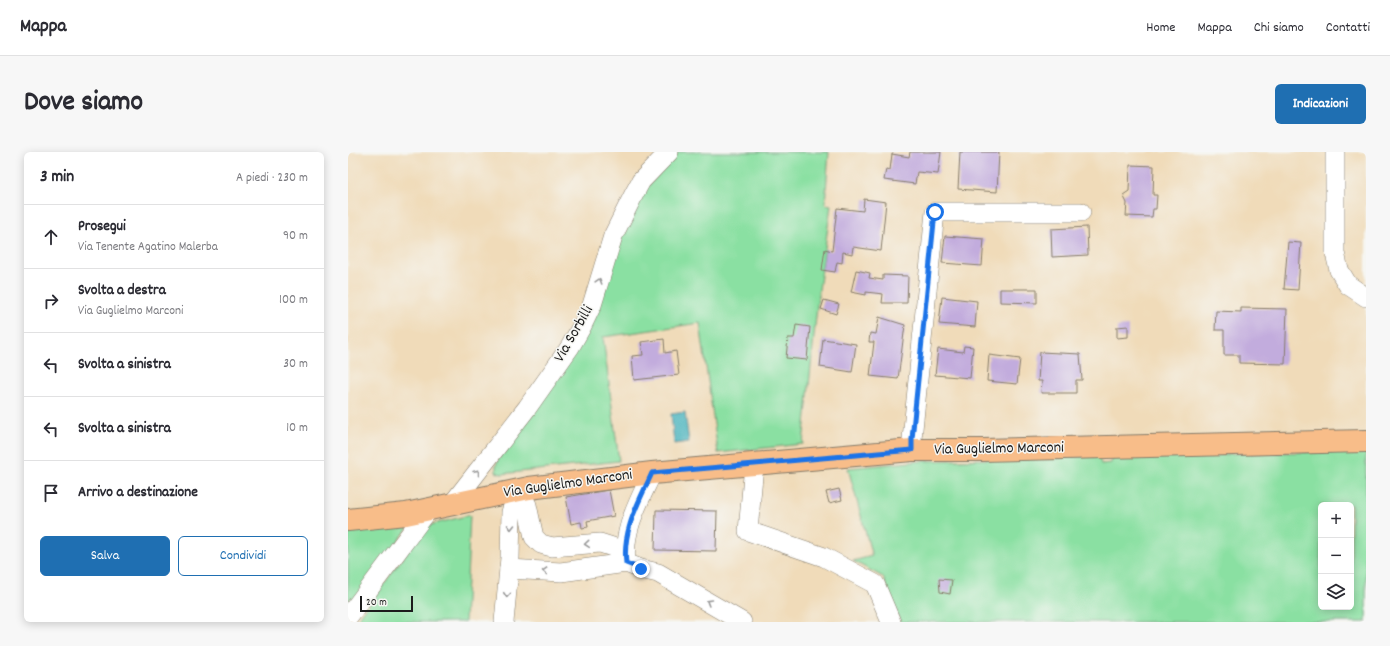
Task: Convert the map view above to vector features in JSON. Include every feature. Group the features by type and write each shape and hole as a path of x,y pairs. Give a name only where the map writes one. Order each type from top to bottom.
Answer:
{"main road":[{"name":"Via Guglielmo Marconi","path":"348,520 406,514 519,489 652,473 912,450 982,450 1366,441"}],"street":[{"name":"Via Sorbilli","path":"453,503 527,408 570,347 592,305 613,236 634,194 641,181 670,152"},
{"path":"1335,152 1335,253 1339,270 1348,285 1366,297"},
{"path":"912,450 935,212 1081,212"},
{"path":"754,465 748,532 824,558 875,584 891,622"},
{"path":"625,557 631,518 652,473"},
{"path":"519,489 527,505 534,537 542,544 552,547 600,543 625,557 641,569 658,573 742,622"},
{"path":"504,622 509,569 511,512 519,489"},
{"path":"348,617 429,508"},
{"path":"509,569 561,572 625,557"}],"green space":[{"path":"678,152 829,152 825,204 831,205 818,297 803,444 718,453 700,323 603,337 619,461 501,474 496,472 496,465 501,453 568,359 639,196"},
{"path":"1366,451 1366,622 900,622 883,577 853,561 872,556 848,468 922,461 1099,456 1101,464 1111,463 1113,456"},
{"path":"470,515 465,622 356,622 426,526"},
{"path":"411,524 348,609 348,529"}],"water":[{"path":"685,412 689,442 674,444 671,414"}],"building":[{"path":"910,152 941,152 938,174 917,172 915,184 884,180 886,169 890,170 892,154 909,157"},
{"path":"960,152 999,152 997,192 958,189"},
{"path":"1130,165 1154,166 1153,195 1157,195 1156,209 1153,209 1152,217 1126,216 1127,203 1123,195 1129,191"},
{"path":"864,199 886,202 881,251 853,247 852,254 843,252 842,263 837,262 835,272 822,270 825,249 832,251 837,208 863,211"},
{"path":"1087,227 1088,255 1052,257 1051,229"},
{"path":"945,236 984,239 982,266 942,263"},
{"path":"1288,242 1301,243 1298,290 1284,289"},
{"path":"856,270 870,273 869,278 883,280 883,275 908,276 907,303 882,303 883,294 866,292 866,295 851,292"},
{"path":"1000,289 1037,289 1037,303 1000,302"},
{"path":"942,297 977,301 975,327 939,324"},
{"path":"824,300 839,304 836,314 821,309"},
{"path":"1241,308 1287,309 1285,364 1239,363 1239,355 1224,355 1224,330 1215,330 1216,311 1241,312"},
{"path":"879,317 905,325 898,379 870,376 874,342 869,342 870,333 876,334"},
{"path":"796,325 810,327 807,360 786,358 788,338 794,338"},
{"path":"1128,326 1128,337 1117,338 1117,327"},
{"path":"664,339 665,353 676,351 679,375 634,380 632,356 643,355 641,342"},
{"path":"823,339 856,344 852,372 820,367"},
{"path":"964,346 973,347 970,378 935,375 938,349 963,352"},
{"path":"1040,352 1080,354 1082,380 1076,380 1076,393 1041,393 1042,381 1038,381"},
{"path":"989,355 1020,359 1017,384 987,381"},
{"path":"839,489 842,500 829,503 826,492"},
{"path":"609,490 614,516 587,521 588,527 582,528 581,522 571,524 566,497"},
{"path":"656,510 717,511 716,551 655,550"},
{"path":"939,579 952,580 950,594 940,592"}],"route":[{"path":"641,569 626,563 625,551 631,518 652,473 912,450 935,212"}]}
